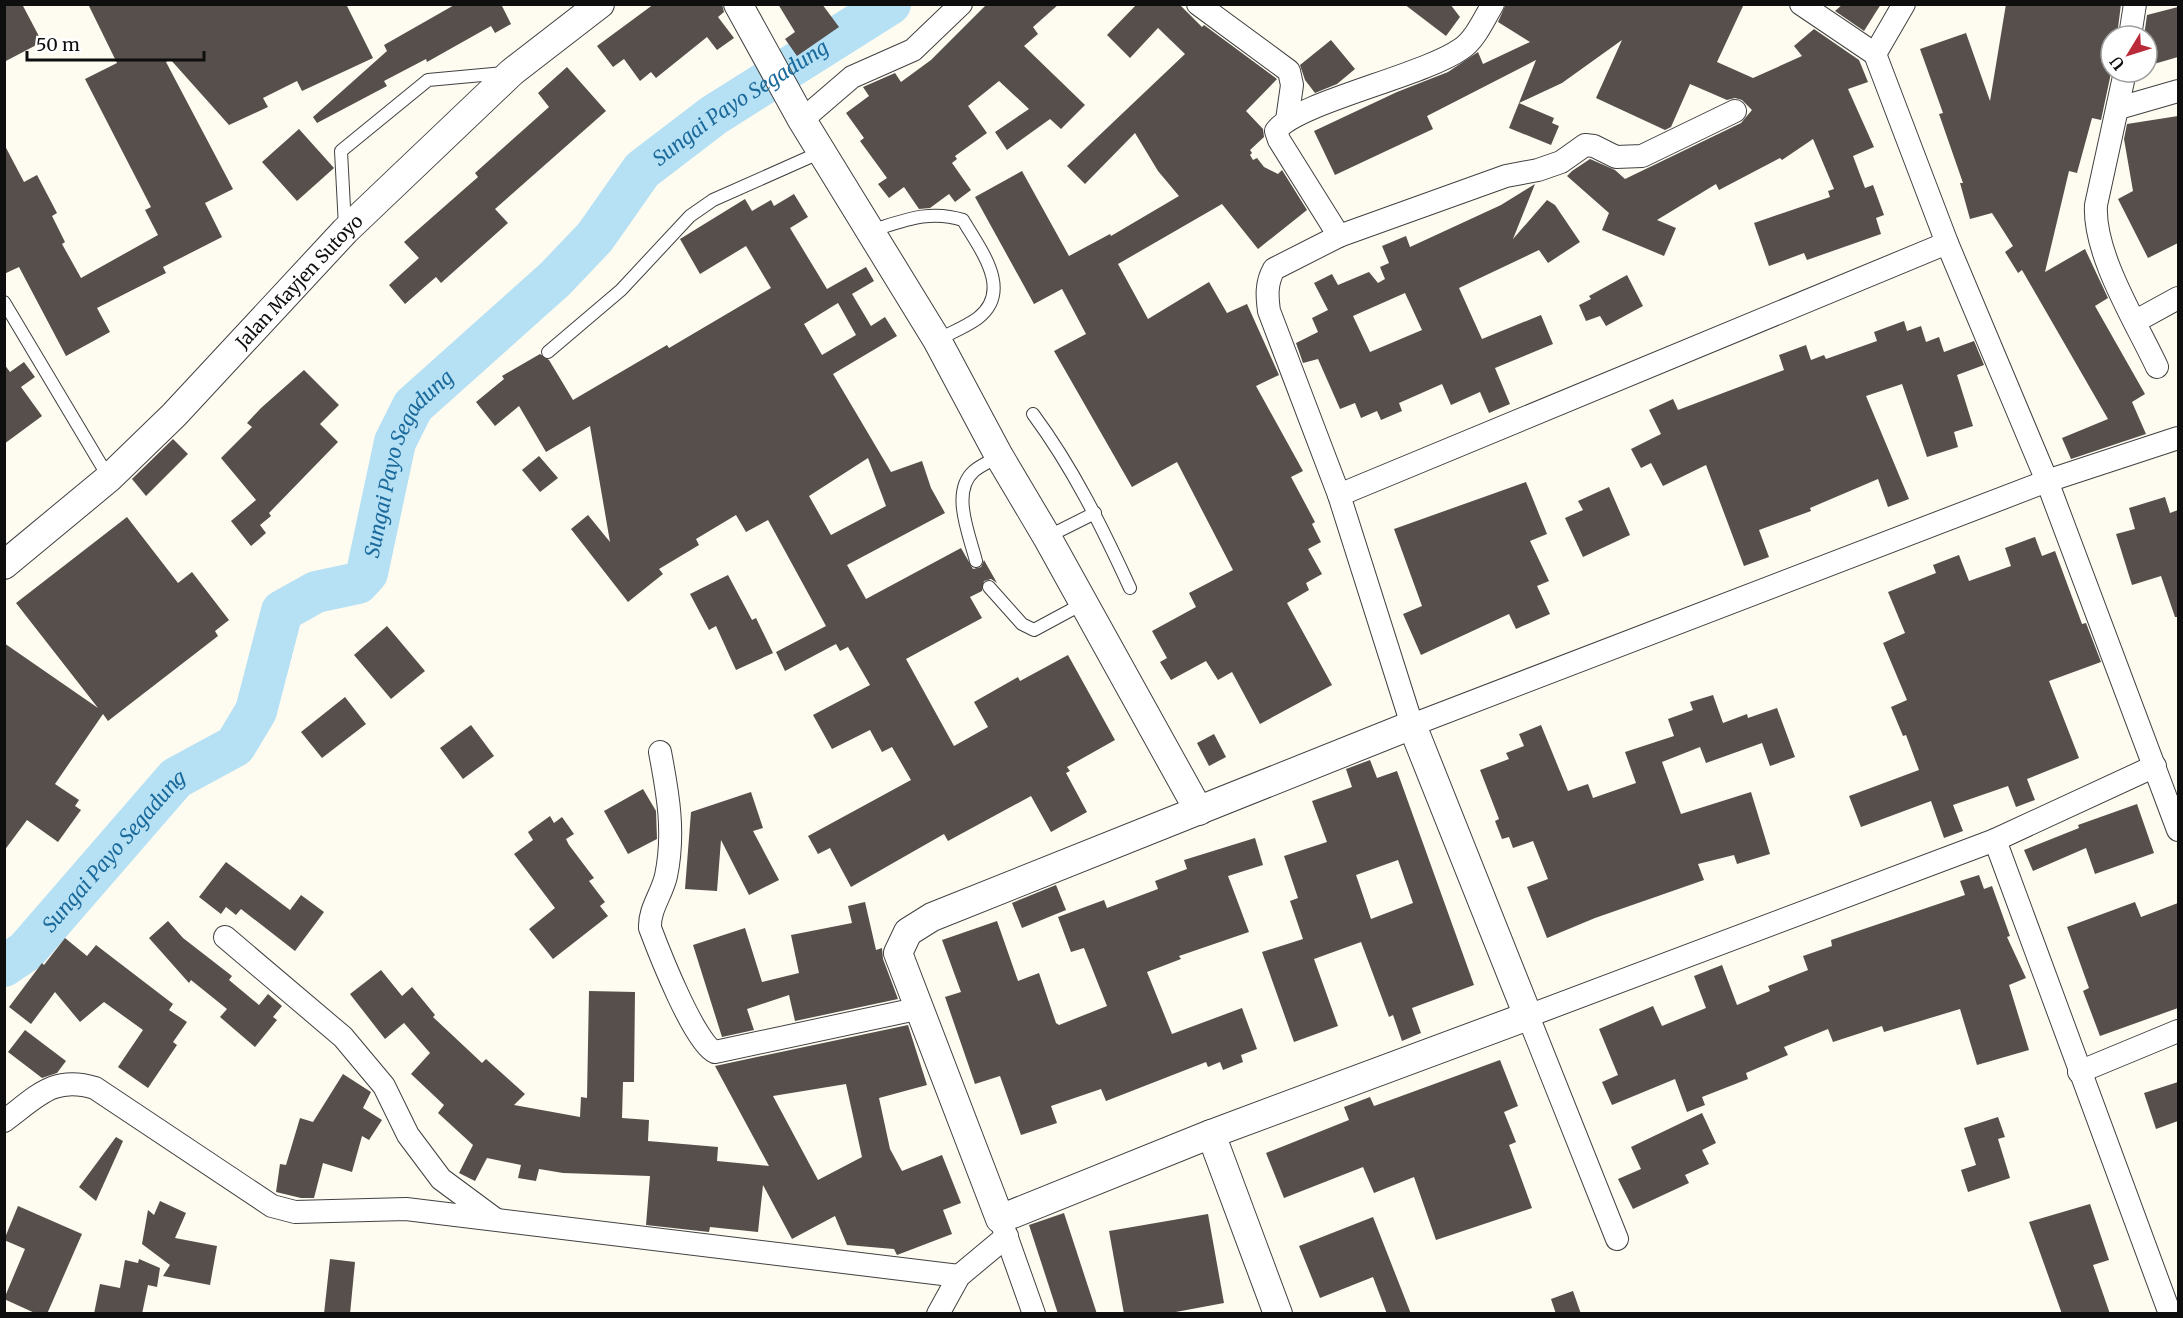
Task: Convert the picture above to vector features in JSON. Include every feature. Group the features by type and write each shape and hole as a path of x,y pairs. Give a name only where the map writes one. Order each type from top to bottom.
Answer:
{"street":[{"name":"Jalan Mayjen Sutoyo","path":"4,565 109,478 174,415 345,231 512,72 600,4"},
{"path":"738,4 797,112 937,340 999,456 1047,537 1199,811"},
{"path":"797,112 852,77 913,50 961,4"},
{"path":"1340,236 1279,140 1276,131 1287,120 1439,62 1463,48 1493,4"},
{"path":"1801,4 1875,54 1947,243 2047,481 2178,830"},
{"path":"1875,54 1904,4"},
{"path":"2132,24 2135,4"},
{"path":"1205,6 1289,71 1292,85 1287,120"},
{"path":"2123,84 2096,205 2095,223 2104,256 2157,367"},
{"path":"2119,108 2178,91"},
{"path":"1617,1239 1412,725 1339,495 1269,311 1267,291 1274,269 1340,236 1506,176 1538,170 1561,162 1585,145 1593,146 1616,157 1642,156 1735,111"},
{"path":"1339,495 1947,243"},
{"path":"2136,321 2178,298"},
{"path":"1034,1314 921,1008 898,952 908,932 919,924 1412,725 2047,481 2178,438"},
{"path":"660,752 671,814 671,842 665,878 652,912 650,928 695,1029 709,1050 715,1052 764,1044 921,1008"},
{"path":"938,1314 959,1276 1003,1227 1211,1134 1995,840 2154,766"},
{"path":"1995,840 2170,1314"},
{"path":"225,938 343,1037 384,1086 408,1135 441,1179 497,1220"},
{"path":"2079,1072 2178,1031"},
{"path":"4,1121 45,1091 61,1084 76,1082 95,1088 272,1206 295,1212 405,1209 959,1276"},
{"path":"1211,1134 1278,1314"}],"lane":[{"path":"345,231 341,151 428,80 512,72"},
{"path":"548,352 621,290 690,216 713,200 821,152"},
{"path":"870,231 923,216 943,213 963,220 992,272 994,285 991,303 978,318 937,340"},
{"path":"4,302 109,478"},
{"path":"1033,414 1056,446 1095,513 1130,588"},
{"path":"976,561 963,504 964,488 973,472 999,456"},
{"path":"1047,537 1095,513"},
{"path":"989,587 1022,624 1034,630 1084,603"}],"building":[{"path":"4,4 22,4 42,42 4,62"},
{"path":"88,4 346,4 373,58 302,91 297,81 263,98 268,107 229,125 170,59 166,62 233,189 205,203 222,237 163,267 166,273 97,308 110,332 66,356 19,267 4,274 4,144 24,182 37,175 57,213 52,216 65,242 62,244 81,278 158,235 145,210 151,207 85,79 117,63"},
{"path":"456,4 501,4 511,24 495,33 491,26 427,62 426,59 384,81 387,86 317,123 313,117 387,51 384,45"},
{"path":"654,4 722,4 724,12 718,17 734,38 717,50 707,37 656,78 651,72 640,81 624,59 613,67 597,46"},
{"path":"778,4 822,4 839,27 797,56 785,39 795,32"},
{"path":"987,4 1059,4 1033,27 1038,34 1024,46 1085,105 1061,129 1050,119 1007,150 995,132 1029,109 999,81 968,106 987,133 955,156 957,159 952,163 971,190 955,202 949,194 930,208 919,209 904,187 889,198 878,184 887,178 860,141 864,138 846,113 869,96 863,87 895,73 901,82 931,60"},
{"path":"1137,4 1179,4 1202,27 1204,25 1277,79 1246,111 1263,129 1264,137 1250,150 1252,153 1250,155 1253,160 1257,158 1264,167 1278,174 1282,170 1307,210 1258,249 1222,204 1118,264 1148,319 1209,282 1227,313 1247,304 1279,375 1256,386 1303,471 1291,477 1315,522 1312,524 1321,542 1308,549 1322,574 1306,583 1309,590 1287,603 1332,685 1260,724 1232,672 1218,680 1206,661 1171,680 1160,662 1167,658 1152,631 1196,607 1189,593 1233,570 1177,462 1132,487 1054,351 1086,334 1062,289 1034,304 975,197 1022,171 1069,256 1110,234 1111,236 1179,196 1158,171 1135,133 1085,184 1067,166 1185,54 1158,28 1130,58 1107,35"},
{"path":"1404,4 1450,4 1460,17 1446,36"},
{"path":"1506,4 1744,4 1717,62 1753,78 1802,56 1794,46 1814,29 1859,60 1868,82 1848,89 1874,147 1853,156 1865,188 1873,185 1884,215 1876,218 1881,234 1807,260 1804,253 1769,266 1754,223 1830,197 1828,191 1834,189 1813,139 1782,160 1780,158 1719,190 1716,184 1657,220 1676,228 1664,256 1602,230 1609,213 1567,176 1572,171 1590,159 1615,170 1625,179 1741,123 1752,110 1742,100 1735,98 1727,100 1690,84 1671,127 1665,130 1596,98 1622,40 1562,83 1519,103 1554,118 1552,123 1559,126 1551,145 1509,128 1536,60 1427,116 1433,129 1335,175 1314,131 1397,92 1448,72 1478,52 1483,64 1530,42 1498,22"},
{"path":"1843,4 1881,4 1864,31 1835,11"},
{"path":"2006,4 2121,4 2118,24 2099,24 2099,84 2109,84 2101,120 2092,118 2077,173 2069,171 2045,272 2085,249 2108,298 2095,306 2145,394 2132,402 2146,434 2071,459 2062,438 2108,419 2022,270 2018,273 2005,252 2013,246 1992,213 1970,219 1960,183 1963,183 1939,114 1943,113 1920,49 1966,33 1990,101"},
{"path":"2178,7 2178,57 2159,63 2159,24 2146,24 2147,15"},
{"path":"1331,40 1355,69 1337,84 1315,93 1305,80 1300,65"},
{"path":"567,67 606,111 495,209 508,223 441,283 436,277 405,304 389,285 419,258 404,242 478,177 475,173 549,107 538,93"},
{"path":"2178,116 2178,243 2148,258 2118,199 2133,191 2124,139 2127,124"},
{"path":"299,129 334,168 297,201 262,162"},
{"path":"1535,184 1513,239 1547,200 1555,205 1580,242 1548,263 1539,250 1459,288 1482,339 1541,315 1553,344 1495,368 1510,404 1489,413 1480,392 1451,405 1442,384 1399,403 1402,411 1381,420 1377,411 1361,418 1355,403 1340,409 1318,359 1303,363 1296,343 1318,332 1312,318 1328,310 1314,283 1332,274 1338,285 1369,272 1378,283 1385,279 1380,267 1389,263 1382,246 1406,236 1410,247 1501,205","holes":["1405,293 1422,330 1370,352 1353,316"]},
{"path":"794,194 808,217 790,228 827,289 866,267 874,281 852,294 871,326 885,317 897,336 833,374 891,472 922,461 931,488 945,513 847,565 866,599 961,548 973,569 981,567 984,560 997,583 991,579 984,581 982,591 970,597 982,618 906,659 954,746 988,727 974,702 1018,677 1020,681 1068,655 1115,740 1067,767 1070,771 1066,773 1087,812 1051,832 1031,796 948,841 944,834 851,887 830,848 818,854 808,836 911,780 892,747 882,752 870,730 832,749 813,715 870,685 848,647 840,651 836,644 785,671 776,652 826,626 768,520 746,532 736,515 696,539 699,545 659,569 663,574 628,602 571,529 588,515 610,542 590,426 546,452 519,406 495,426 476,402 504,379 502,376 540,354 549,360 573,400 667,345 669,348 771,288 746,246 700,274 680,239 745,199 752,211 771,200 774,206","holes":["838,303 856,335 822,355 804,324","868,458 886,506 831,535 809,496"]},
{"path":"1627,275 1643,306 1606,326 1600,316 1586,321 1579,305 1591,299 1589,296"},
{"path":"1904,321 1907,331 1921,326 1926,342 1939,337 1944,352 1974,341 1984,365 1957,375 1973,426 1954,432 1958,447 1927,457 1902,384 1866,396 1909,499 1888,507 1878,479 1810,508 1811,511 1759,530 1769,557 1744,566 1706,465 1663,486 1651,463 1641,468 1631,449 1661,434 1649,410 1673,399 1678,410 1784,370 1779,355 1806,345 1811,360 1824,355 1826,359 1877,341 1874,332"},
{"path":"24,362 35,377 21,387 42,416 4,444 4,364 10,372"},
{"path":"304,370 339,405 320,424 338,442 269,513 271,516 260,525 266,533 251,546 231,521 256,500 221,458 252,427 247,423 261,408"},
{"path":"173,439 188,454 146,496 132,479"},
{"path":"539,456 558,478 540,492 522,470"},
{"path":"1526,482 1547,534 1530,541 1549,581 1537,586 1550,614 1516,629 1509,614 1421,655 1403,614 1422,606 1394,529"},
{"path":"1609,487 1630,535 1583,557 1565,518 1583,510 1578,501"},
{"path":"2165,497 2170,513 2178,510 2178,617 2175,617 2161,576 2132,585 2116,534 2135,529 2129,508"},
{"path":"127,517 178,583 192,572 229,620 215,631 218,636 108,721 103,714 55,784 79,800 75,806 81,810 58,842 27,820 4,851 4,643 98,708 16,603"},
{"path":"2035,537 2042,556 2055,551 2082,624 2086,623 2101,662 2049,681 2079,758 2027,779 2035,800 2016,807 2008,786 1953,805 1963,831 1944,838 1931,801 1861,827 1849,796 1919,770 1906,735 1903,736 1891,707 1907,700 1883,643 1905,633 1888,592 1936,573 1933,565 1959,555 1969,581 2011,566 2005,548"},
{"path":"728,575 752,620 756,618 773,653 736,670 716,626 709,630 690,594"},
{"path":"387,626 425,671 391,699 354,655"},
{"path":"1713,695 1723,723 1747,714 1748,718 1777,708 1795,757 1770,766 1762,743 1706,763 1700,747 1662,762 1681,814 1751,792 1770,854 1737,864 1734,855 1698,864 1704,880 1595,918 1547,938 1527,887 1548,879 1533,841 1513,848 1509,837 1502,839 1495,821 1499,819 1480,770 1509,759 1506,753 1524,746 1519,734 1541,725 1568,791 1588,784 1593,798 1636,783 1625,752 1674,736 1668,719 1693,710 1690,702"},
{"path":"345,697 366,724 322,758 301,732"},
{"path":"471,725 494,756 463,779 440,748"},
{"path":"1214,734 1226,757 1209,766 1197,743"},
{"path":"1370,760 1377,778 1397,771 1474,985 1412,1008 1421,1033 1402,1041 1393,1015 1389,1017 1361,942 1314,959 1338,1026 1294,1042 1262,952 1303,939 1290,901 1298,898 1284,856 1327,842 1312,801 1352,787 1346,769","holes":["1398,860 1413,903 1371,919 1356,875"]},
{"path":"643,789 656,811 657,839 628,854 604,811"},
{"path":"751,792 763,828 753,831 779,880 749,895 721,840 717,891 685,889 691,812"},
{"path":"2137,804 2154,853 2095,874 2086,848 2033,871 2024,850 2079,828 2078,825"},
{"path":"550,816 554,823 562,817 574,834 566,839 594,878 589,881 605,902 600,906 608,916 553,959 529,929 555,908 514,854 533,840 528,832"},
{"path":"1255,838 1263,865 1228,876 1249,932 1179,956 1181,959 1147,972 1172,1034 1242,1008 1257,1049 1241,1055 1243,1062 1223,1070 1220,1062 1208,1067 1206,1062 1106,1101 1101,1089 1051,1106 1057,1123 1021,1135 1000,1076 975,1084 945,997 961,992 942,940 997,921 1018,981 1039,973 1056,1023 1059,1025 1107,1006 1084,948 1071,952 1058,917 1104,900 1107,908 1158,889 1155,881 1187,869 1184,860"},
{"path":"226,862 290,910 301,895 324,912 295,951 241,909 236,915 226,907 221,914 199,897"},
{"path":"1979,875 1984,889 1992,886 2010,936 2007,937 2026,978 2009,985 2029,1050 1977,1065 1960,1009 1884,1032 1882,1026 1833,1042 1828,1029 1784,1047 1788,1055 1746,1073 1748,1079 1702,1097 1705,1105 1687,1112 1675,1079 1612,1105 1602,1082 1618,1075 1599,1029 1653,1006 1662,1026 1706,1008 1694,976 1722,965 1737,1005 1770,991 1768,986 1808,970 1803,956 1832,946 1831,940 1965,895 1960,881"},
{"path":"1056,885 1066,910 1022,928 1012,903"},
{"path":"865,902 876,950 882,948 883,959 898,999 795,1021 789,995 747,1009 754,1030 722,1037 693,945 745,928 762,982 799,973 791,935 852,923 848,906"},
{"path":"2135,902 2141,917 2178,903 2178,1008 2100,1036 2083,991 2089,988 2067,927"},
{"path":"168,921 183,938 232,976 229,980 259,1005 268,994 282,1006 273,1017 277,1020 255,1047 220,1017 227,1009 191,980 189,983 149,938"},
{"path":"65,938 87,956 96,945 173,1004 169,1010 187,1022 173,1042 177,1045 148,1088 118,1067 143,1030 104,1002 80,1022 55,992 31,1024 9,1007 42,963 44,965"},
{"path":"381,970 402,996 412,987 435,1015 433,1017 482,1063 486,1059 525,1094 514,1105 580,1117 581,1097 587,1098 589,991 635,992 634,1082 623,1082 622,1118 649,1120 648,1141 718,1147 717,1161 769,1166 715,1066 908,1025 927,1085 879,1098 890,1149 902,1171 942,1155 961,1203 943,1210 952,1234 897,1255 894,1249 847,1245 835,1216 792,1239 763,1185 758,1232 710,1227 709,1232 646,1225 650,1176 563,1173 539,1169 536,1181 518,1178 521,1165 487,1158 475,1181 459,1173 473,1145 438,1113 444,1105 411,1074 430,1053 404,1023 385,1039 350,994","holes":["846,1084 862,1157 818,1180 773,1096"]},
{"path":"25,1030 66,1061 57,1073 42,1078 8,1052"},
{"path":"1500,1060 1518,1106 1504,1112 1516,1142 1509,1145 1532,1208 1436,1240 1414,1177 1374,1193 1363,1167 1284,1198 1266,1153 1349,1120 1344,1107 1370,1097 1374,1106"},
{"path":"343,1074 371,1092 363,1108 382,1120 369,1140 362,1136 352,1172 323,1163 314,1198 301,1198 276,1192 280,1164 286,1165 300,1118 313,1122"},
{"path":"2178,1082 2178,1121 2156,1129 2144,1093"},
{"path":"1702,1113 1716,1143 1702,1150 1709,1164 1685,1175 1689,1183 1633,1209 1618,1179 1641,1169 1631,1147"},
{"path":"1998,1117 2005,1137 1998,1139 2010,1178 1968,1192 1961,1170 1976,1165 1964,1128"},
{"path":"116,1137 123,1141 96,1201 79,1187"},
{"path":"160,1201 186,1213 175,1238 217,1246 210,1285 163,1276 170,1265 142,1244 148,1210 154,1215"},
{"path":"2090,1204 2109,1260 2093,1265 2110,1314 2062,1314 2029,1222"},
{"path":"18,1206 82,1234 47,1314 37,1314 4,1299 25,1249 4,1240"},
{"path":"1064,1213 1097,1314 1058,1314 1029,1225"},
{"path":"1208,1214 1224,1303 1165,1314 1124,1314 1109,1231"},
{"path":"1373,1217 1411,1314 1387,1314 1373,1277 1320,1298 1299,1246"},
{"path":"139,1259 160,1268 157,1287 148,1285 142,1314 94,1314 100,1284 120,1288 125,1260 138,1263"},
{"path":"330,1259 355,1262 350,1314 324,1314"},
{"path":"1573,1291 1581,1314 1556,1314 1551,1299"}],"waterway":[{"name":"Sungai Payo Segadung","path":"4,966 26,951 176,778 235,746 256,711 282,611 316,592 358,583 367,573 395,442 413,406 555,279 595,237 642,170 714,115 890,4"}]}
